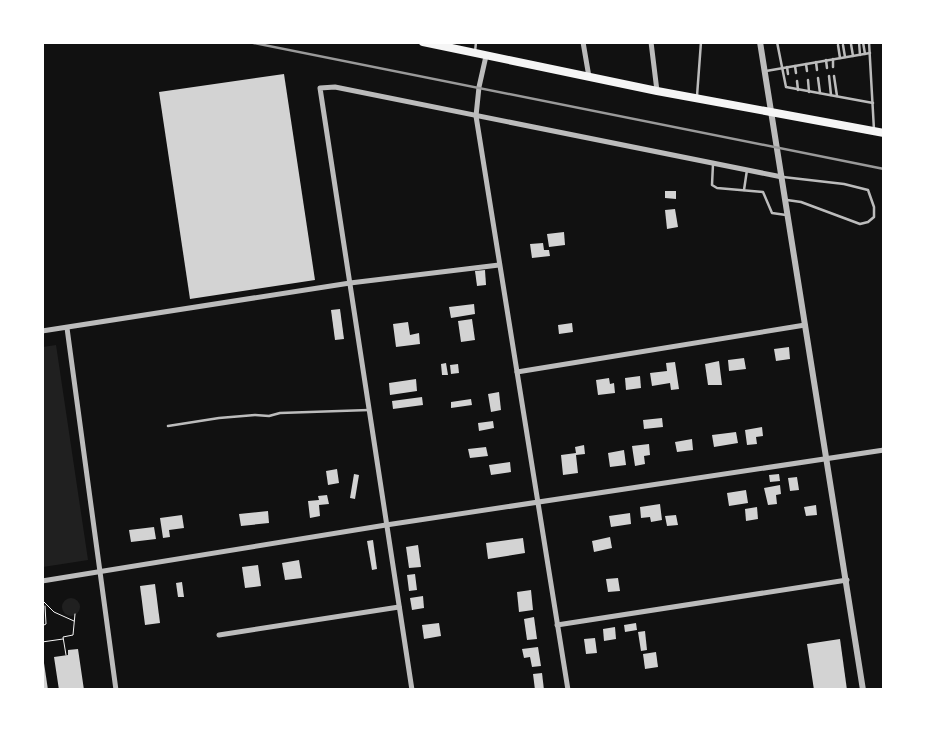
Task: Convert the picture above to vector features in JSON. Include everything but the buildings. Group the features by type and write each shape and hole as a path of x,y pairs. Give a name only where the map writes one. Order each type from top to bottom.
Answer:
{"main road":[{"path":"423,42 657,91 884,133"}],"street":[{"path":"583,42 590,77"},
{"path":"651,42 657,91"},
{"path":"760,42 863,690"},
{"path":"486,56 479,88 476,116 568,690"},
{"path":"412,690 320,88 335,87 713,164 782,176"},
{"path":"42,332 350,283 499,265"},
{"path":"517,372 805,325"},
{"path":"67,328 116,690"},
{"path":"42,581 386,525 884,450"},
{"path":"558,624 847,580"},
{"path":"218,635 399,607"}],"lane":[{"path":"475,54 476,42"},
{"path":"697,98 701,42"},
{"path":"777,42 783,85 798,90 873,103"},
{"path":"859,42 860,55"},
{"path":"863,42 865,54"},
{"path":"870,42 874,132"},
{"path":"851,44 852,56"},
{"path":"838,45 840,58"},
{"path":"843,45 845,57"},
{"path":"764,71 870,53"},
{"path":"826,60 827,68"},
{"path":"832,60 833,67"},
{"path":"816,62 817,70"},
{"path":"806,64 807,71"},
{"path":"795,66 796,73"},
{"path":"787,67 788,74"},
{"path":"828,76 831,95"},
{"path":"834,76 837,96"},
{"path":"818,78 820,94"},
{"path":"808,80 810,92"},
{"path":"797,81 798,90"},
{"path":"790,82 790,88"},
{"path":"713,164 712,185 717,188 763,192 772,213 788,215"},
{"path":"744,190 747,170"},
{"path":"782,176 844,184 868,190 874,207 874,217 868,222 860,224 801,202 786,200"},
{"path":"168,426 240,415 269,416 280,413 369,410"}],"path":[{"path":"42,600 45,605 61,616 75,621"},
{"path":"42,626 46,624 45,605"},
{"path":"42,642 64,639 72,635 75,621 74,614"},
{"path":"64,639 66,655"}],"shaded area":[{"path":"56,345 88,560 43,567 43,347"},
{"path":"71,598 77,601 80,607 77,613 71,616 65,613 62,607 65,601"}],"railway":[{"path":"249,42 884,169"}]}
